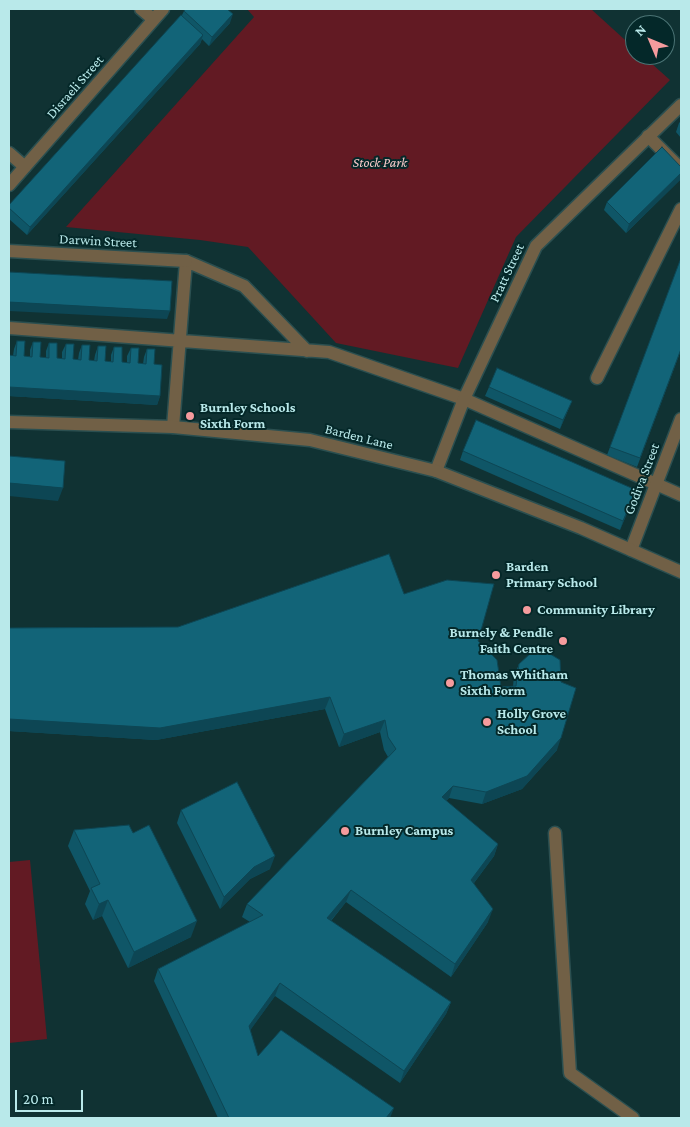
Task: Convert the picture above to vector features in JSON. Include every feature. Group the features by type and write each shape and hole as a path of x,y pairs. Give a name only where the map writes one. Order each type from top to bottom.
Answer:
{"street":[{"path":"142,9 153,20"},
{"name":"Disraeli Street","path":"9,185 163,9"},
{"name":"Pratt Street","path":"436,471 464,399 536,246 681,105"},
{"path":"648,136 681,169"},
{"path":"9,152 25,167"},
{"path":"597,378 681,208"},
{"name":"Darwin Street","path":"9,251 186,261"},
{"path":"173,427 186,261 244,286 307,351"},
{"path":"9,328 329,352 464,399 681,495"},
{"name":"Godiva Street","path":"631,550 681,418"},
{"name":"Barden Lane","path":"9,422 173,427 310,440 436,471 681,572"},
{"path":"555,833 570,1072 633,1118"}],"green space":[{"name":"Stock Park","path":"247,9 591,9 625,40 625,65 653,65 670,80 516,237 458,368 336,343 248,247 200,240 66,227 254,17"},
{"path":"30,860 47,1039 9,1043 9,862"}],"building":[{"path":"185,9 227,9 233,14 212,37 184,11"},
{"path":"181,15 203,35 30,227 9,208 9,205"},
{"path":"662,147 681,167 681,173 629,224 607,202"},
{"path":"681,258 681,349 640,458 610,447"},
{"path":"9,272 172,281 170,311 9,302"},
{"path":"17,341 25,341 24,356 32,357 33,342 41,342 40,357 49,358 49,343 57,343 57,358 65,359 66,344 74,344 73,359 81,360 82,345 90,345 89,360 97,361 98,346 106,346 105,361 113,362 114,347 122,347 122,362 130,363 131,348 139,348 138,363 146,364 147,349 155,349 154,364 162,365 160,396 9,387 9,355 16,356"},
{"path":"497,368 572,401 563,420 489,387"},
{"path":"476,420 636,490 623,521 463,451"},
{"path":"9,456 65,461 63,488 9,483"},
{"path":"389,554 404,594 447,580 494,584 478,641 497,660 501,687 516,686 519,664 532,652 547,652 560,660 561,682 576,688 561,738 527,776 486,792 453,786 442,797 498,844 471,880 493,909 455,964 351,890 327,918 451,1002 404,1071 280,983 249,1026 258,1056 281,1030 394,1108 386,1118 229,1118 158,969 263,915 247,904 396,749 388,737 385,720 344,734 330,697 160,728 9,719 9,628 178,627"},
{"path":"237,782 275,856 254,867 224,897 181,810"},
{"path":"129,825 133,833 149,825 197,921 134,952 108,900 99,904 91,888 100,884 74,830"}],"place":[{"name":"Burnley Schools Sixth Form","path":"190,416"},
{"name":"Barden Primary School","path":"496,575"},
{"name":"Community Library","path":"527,610"},
{"name":"Burnely & Pendle Faith Centre","path":"563,641"},
{"name":"Thomas Whitham Sixth Form","path":"450,683"},
{"name":"Holly Grove School","path":"487,722"},
{"name":"Burnley Campus","path":"345,831"}]}
